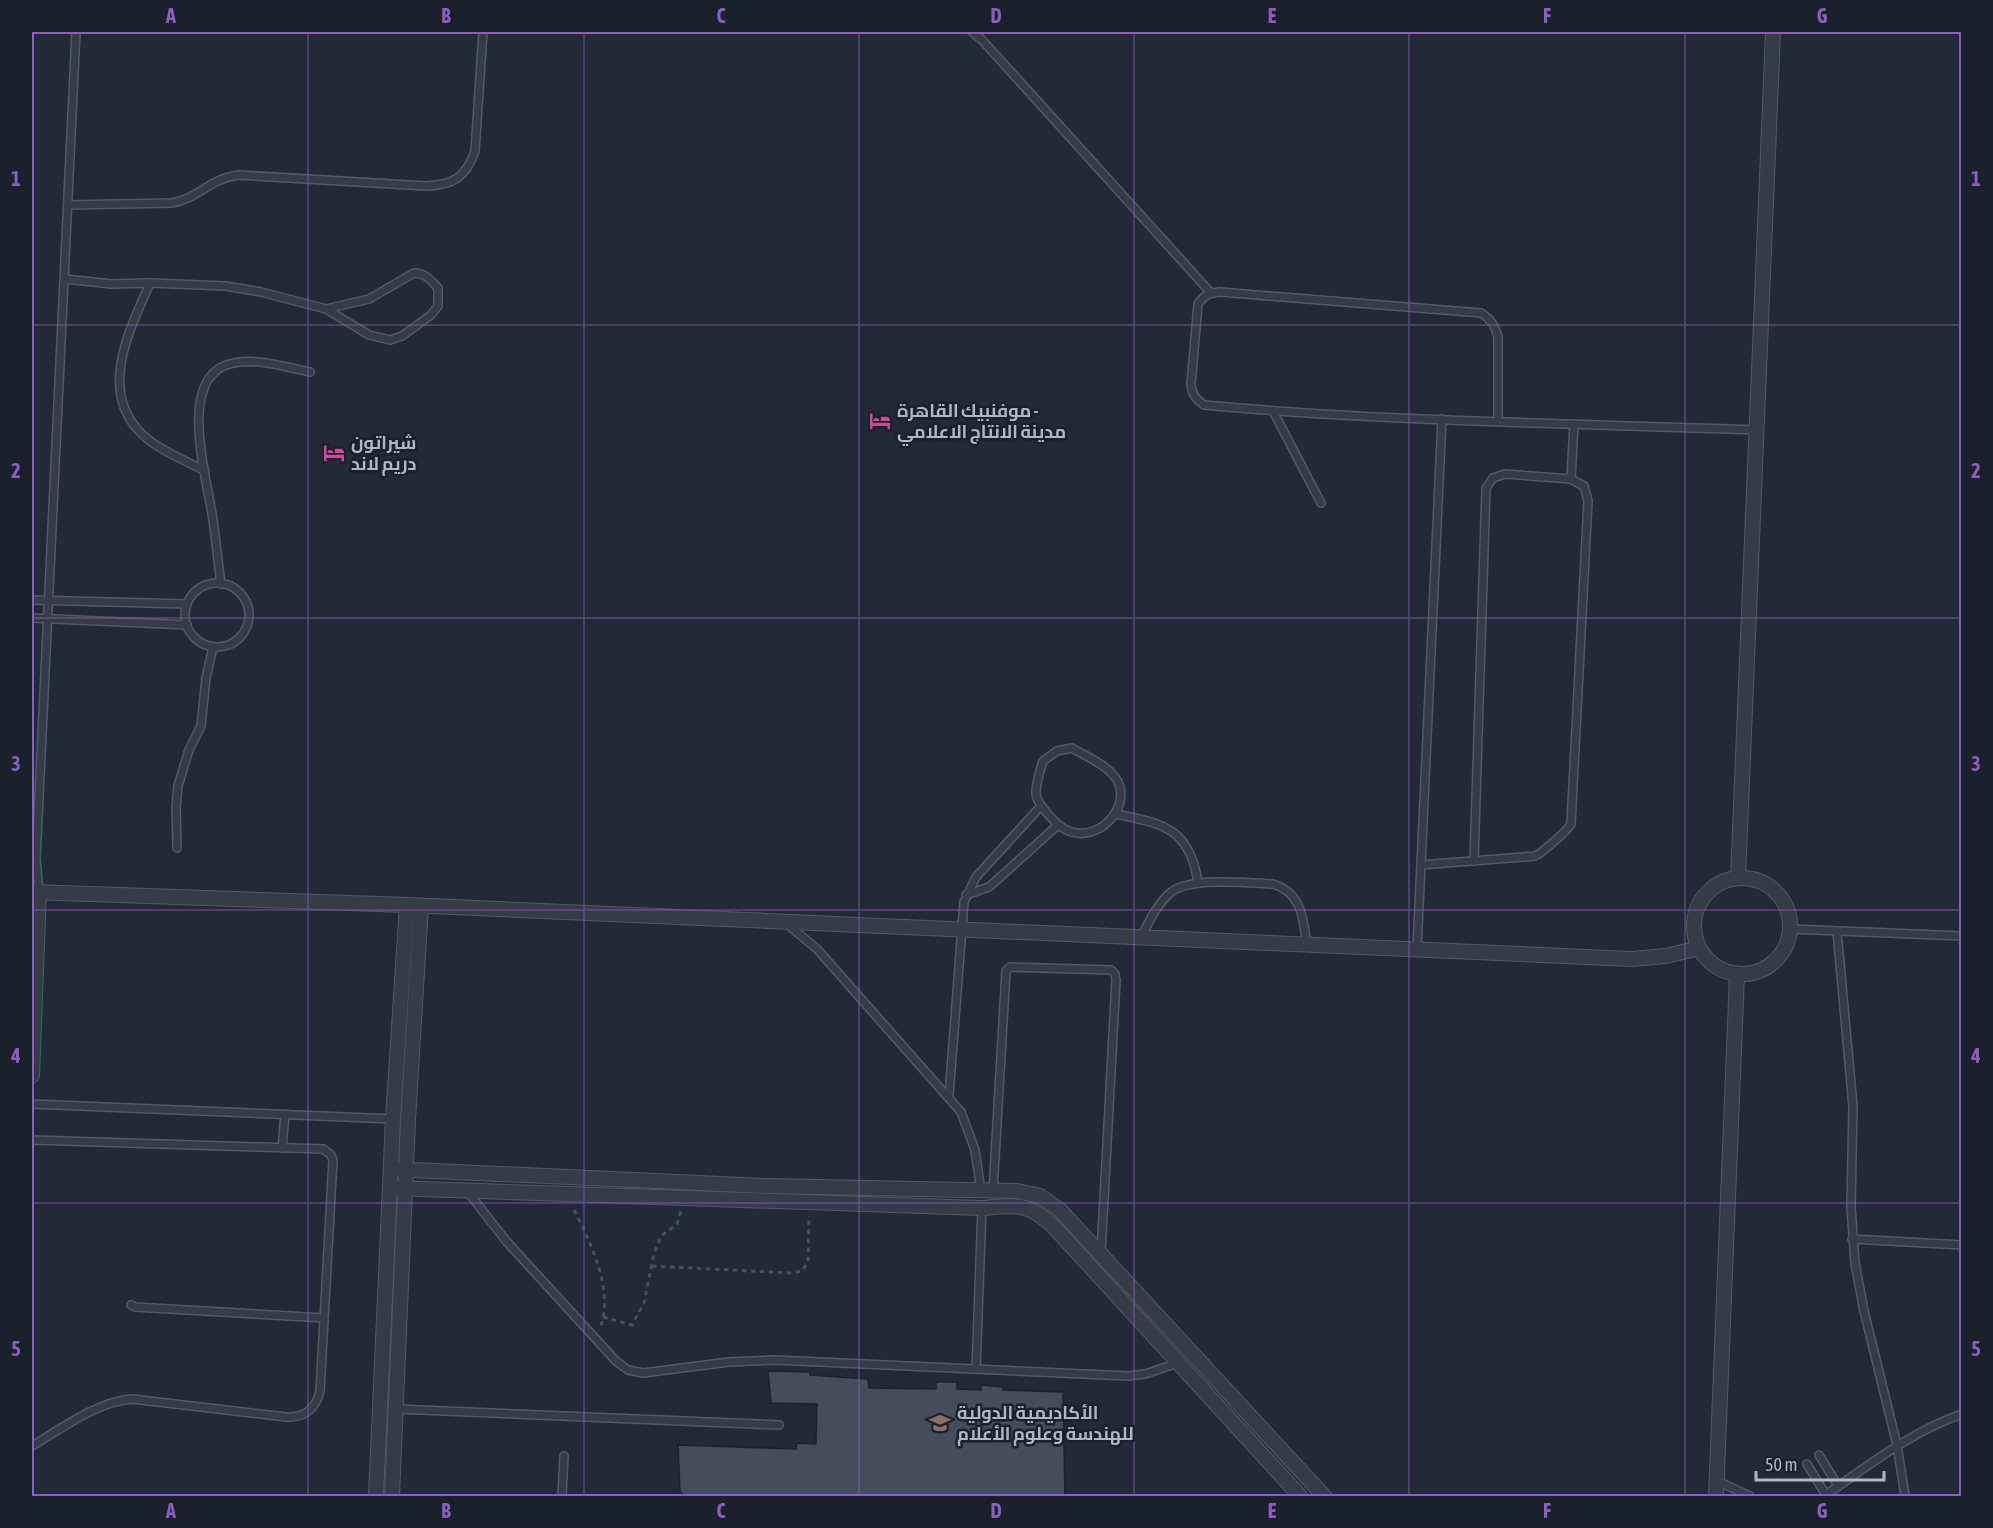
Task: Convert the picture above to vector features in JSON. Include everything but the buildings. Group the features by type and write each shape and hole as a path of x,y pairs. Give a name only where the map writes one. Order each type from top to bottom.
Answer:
{"street":[{"path":"1738,878 1773,32"},
{"path":"1738,878 1756,879 1771,886 1782,898 1789,913 1791,929 1787,944 1779,958 1768,968 1753,974 1737,975 1722,970 1708,961 1699,948 1694,933 1695,916 1700,901 1724,880 1738,878"},
{"path":"32,1076 35,892 407,905 1632,959 1666,956 1699,948"},
{"path":"392,1497 406,1170 400,1120 407,905"},
{"path":"376,1497 391,1169 400,1120 421,906"},
{"path":"1716,1497 1737,975"},
{"path":"391,1169 766,1186 1029,1193 1051,1202 1324,1497"},
{"path":"467,1173 467,1191"},
{"path":"391,1188 982,1208 1017,1205 1037,1213 1046,1220 1300,1497"},
{"path":"982,1208 987,1191"},
{"path":"1178,1363 1188,1348"},
{"path":"380,1408 396,1409"},
{"path":"1246,1437 1252,1418"}],"lane":[{"path":"35,892 76,32"},
{"path":"68,205 172,203 195,195 216,180 239,175 426,186 440,185 458,179 470,167 475,151 483,32"},
{"path":"972,32 982,40 1211,292"},
{"path":"65,279 111,284 225,286 261,292 326,309 369,335 390,340 402,336 431,315 438,306 438,288 422,273 414,273 369,299 326,309"},
{"path":"150,283 126,341 121,368 120,393 127,416 139,431 154,444 205,471"},
{"path":"1498,421 1498,337 1496,327 1489,318 1481,313 1211,292 1203,296 1198,304 1191,392 1204,405 1273,411 1442,419 1498,421 1574,423 1756,430"},
{"path":"220,584 213,519 198,424 204,385 214,372 225,366 243,362 262,362 310,372"},
{"path":"1273,411 1321,503"},
{"path":"1417,949 1442,419"},
{"path":"1571,479 1574,423"},
{"path":"1421,866 1535,856 1542,854 1571,824 1588,501 1584,486 1571,479 1505,474 1493,478 1486,488 1474,861"},
{"path":"210,584 220,584 232,587 242,595 248,606 249,619 246,630 238,640 227,646 213,647 203,644 193,636 187,625 188,604 201,588 210,584"},
{"path":"32,600 188,604"},
{"path":"32,618 187,625"},
{"path":"177,848 178,786 189,750 201,726 206,678 213,647"},
{"path":"1072,748 1104,766 1116,778 1122,797 1116,814 1093,831 1074,833 1058,825 1041,806 1036,795 1043,761 1057,750 1072,748"},
{"path":"949,1096 960,930 966,895 976,877 1041,806"},
{"path":"1116,814 1160,824 1178,836 1188,849 1195,864 1198,883"},
{"path":"966,895 989,887 1058,825"},
{"path":"1141,937 1154,912 1168,894 1182,885 1198,883 1273,884 1284,887 1300,905 1307,945"},
{"path":"784,922 816,949 949,1096 961,1112 970,1132 987,1191"},
{"path":"1791,929 1962,936"},
{"path":"1837,931 1853,1106 1852,1239 1862,1304 1897,1445 1905,1497"},
{"path":"987,1191 1006,971 1010,967 1111,970 1116,980 1101,1256"},
{"path":"32,1104 400,1120"},
{"path":"282,1148 285,1114"},
{"path":"32,1140 323,1149 331,1155 333,1160 318,1398 311,1409 300,1416 286,1418 132,1399 122,1400 102,1406 32,1446"},
{"path":"467,1191 507,1242 621,1366 636,1372 764,1360 1128,1376 1145,1374 1178,1363"},
{"path":"976,1369 982,1208"},
{"path":"1852,1239 1962,1245"},
{"path":"132,1305 324,1318"},
{"path":"396,1409 779,1425"},
{"path":"1807,1464 1825,1496 1897,1445 1928,1427 1962,1414"},
{"path":"1819,1455 1838,1486"},
{"path":"562,1497 564,1456"},
{"path":"1717,1481 1750,1497"}],"path":[{"path":"566,1194 590,1241 601,1280 603,1317 596,1339"},
{"path":"603,1317 632,1324 644,1303 661,1236 677,1224 685,1198"},
{"path":"652,1266 791,1273 802,1271 808,1262 809,1202"}],"place":[{"name":"موفنبيك القاهرة - مدينة الانتاج الاعلامي","path":"880,421"},
{"name":"شيراتون دريم لاند","path":"334,453"},
{"name":"الأكاديمية الدولية للهندسة وعلوم الأعلام","path":"940,1423"}]}
